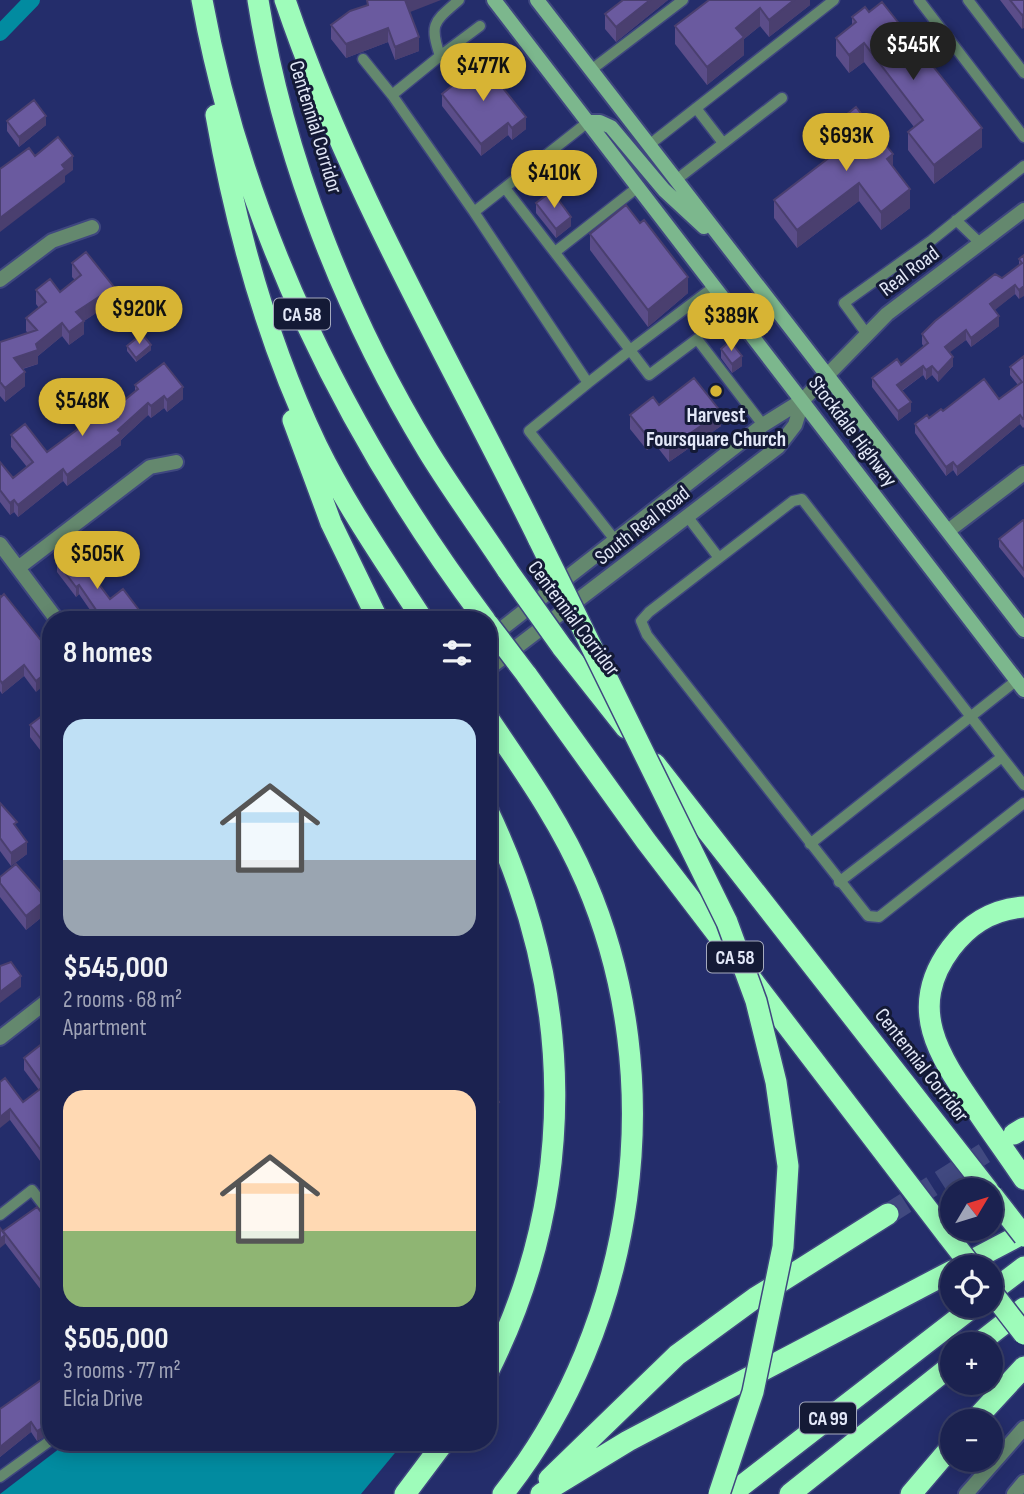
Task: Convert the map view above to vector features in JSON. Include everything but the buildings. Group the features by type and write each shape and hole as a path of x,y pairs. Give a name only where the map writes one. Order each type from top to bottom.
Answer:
{"highway":[{"path":"201,0 222,148 287,401 315,484 348,562 373,611"},
{"name":"CA 58","path":"201,0 217,71 244,168 305,320 387,476 479,611"},
{"name":"Centennial Corridor","path":"258,0 271,64 300,168 358,317 429,452 562,647 978,1178"},
{"path":"285,0 317,92 363,193 539,540 727,922 756,1001 776,1082 788,1166 783,1247 753,1392 719,1494"},
{"path":"266,317 285,371 318,448 359,521 417,611"},
{"name":"CA 58","path":"497,636 646,841 963,1255"},
{"path":"497,732 560,828 587,884 609,948 623,1012 634,1102 628,1195 602,1300 580,1365 557,1413 503,1494"},
{"path":"497,833 516,879 538,955 551,1030 556,1103 552,1166 541,1229 515,1314 497,1353"},
{"path":"1022,1176 942,1060 932,1034 929,1006 939,966 964,933 988,916 1024,907"},
{"name":"Centennial Corridor","path":"1003,1209 1024,1235"},
{"path":"534,1494 642,1386 677,1355 755,1298 888,1214"},
{"path":"983,1255 1024,1235"},
{"path":"1003,1283 1024,1268"},
{"path":"541,1494 628,1441 940,1277"},
{"path":"1003,1308 1024,1334"},
{"path":"993,1332 1024,1308"},
{"name":"CA 99","path":"731,1494 958,1318"},
{"path":"985,1409 1024,1367"},
{"name":"CA 99","path":"790,1494 940,1375"},
{"path":"405,1494 437,1451"},
{"path":"911,1494 940,1460"}],"main road":[{"name":"Stockdale Highway","path":"495,0 1021,683"},
{"name":"Stockdale Highway","path":"537,0 1024,630"},
{"path":"588,122 600,122 611,127 664,190 725,243"}],"street":[{"name":"Real Road","path":"827,375 866,333 1024,210"},
{"path":"0,280 52,241 92,227"},
{"name":"South Real Road","path":"497,632 763,425 803,400 827,375"},
{"name":"South Real Road","path":"497,662 778,447 795,425 803,400"},
{"path":"18,568 150,467 176,462"},
{"path":"948,531 1024,473"},
{"path":"0,544 50,611"},
{"path":"0,1038 42,1007"},
{"path":"966,1494 1024,1428"},
{"path":"1014,1494 1024,1482"}],"lane":[{"path":"440,56 432,33 435,20 459,0"},
{"path":"591,70 683,0"},
{"path":"649,145 834,0"},
{"path":"919,0 1024,137"},
{"path":"968,0 1024,73"},
{"path":"392,95 480,26"},
{"path":"363,59 392,95 474,212 588,383"},
{"path":"676,180 782,98"},
{"path":"696,108 723,144"},
{"path":"474,212 588,122"},
{"path":"866,333 844,303 1024,166"},
{"path":"555,252 638,187"},
{"path":"505,188 649,375 697,339 763,425"},
{"path":"956,220 980,243"},
{"path":"615,540 529,431 715,286"},
{"path":"1024,785 802,499 793,501 649,612 641,621 648,635 868,916 879,917 1024,803"},
{"path":"687,516 719,558"},
{"path":"810,844 970,716 1021,683"},
{"path":"839,882 1002,757"},
{"path":"0,1215 32,1190 42,1203"},
{"path":"0,1477 42,1447"}],"shaded area":[{"path":"56,1451 397,1451 361,1494 0,1494"}],"waterway":[{"path":"0,33 32,0"}],"tunnel":[{"path":"888,1214 1013,1135"}],"place":[{"name":"Harvest Foursquare Church","path":"716,391"}]}
